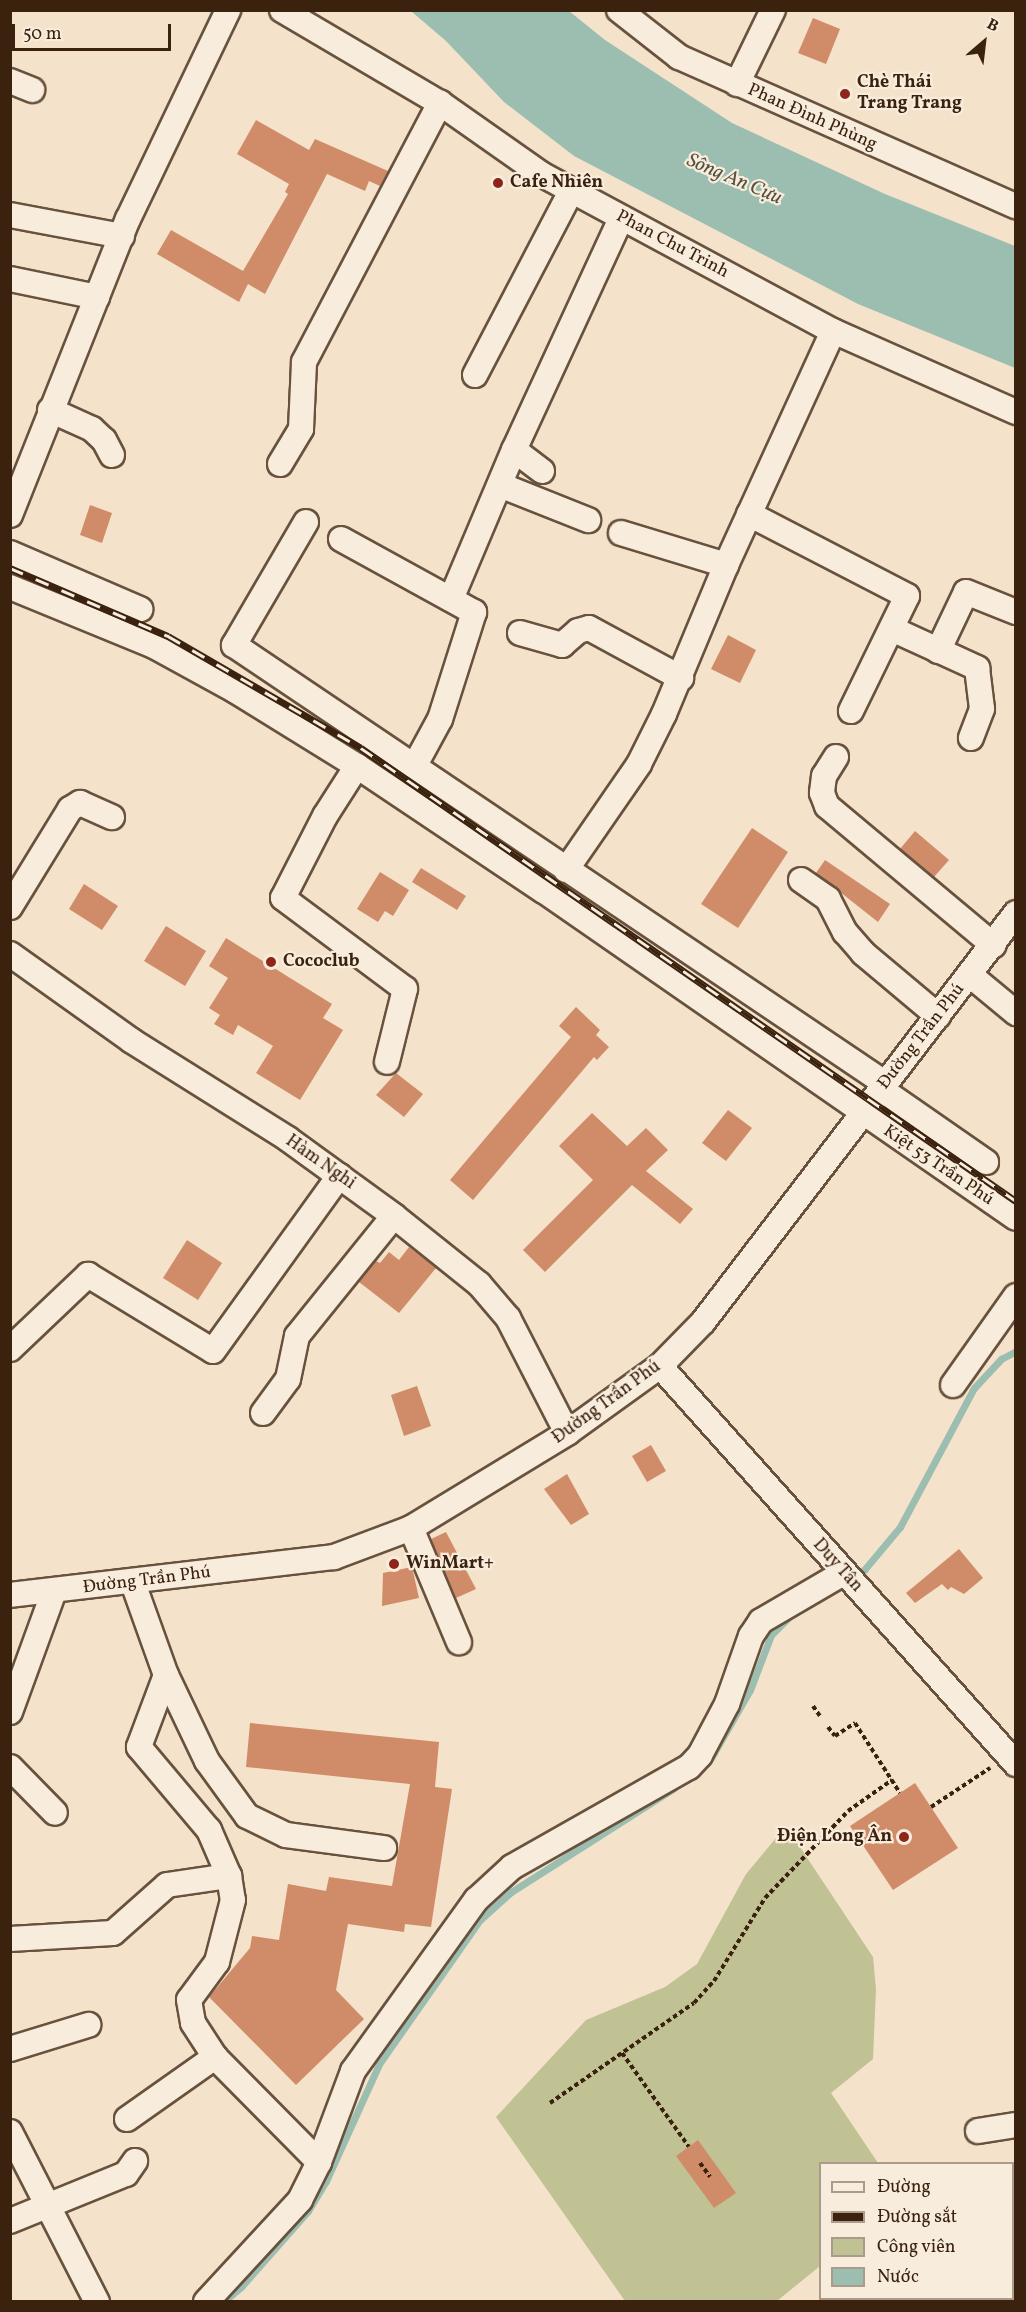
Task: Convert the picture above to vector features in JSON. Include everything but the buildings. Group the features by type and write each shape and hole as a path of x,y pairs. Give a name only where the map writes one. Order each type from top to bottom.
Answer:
{"street":[{"path":"10,515 50,410 122,236 228,10"},
{"name":"Phan Chu Trinh","path":"282,10 440,103 541,174 571,191 833,331 1016,412"},
{"name":"Phan Đình Phùng","path":"619,10 679,57 1016,206"},
{"path":"737,84 773,10"},
{"path":"280,464 301,429 304,362 440,103"},
{"path":"475,375 571,191"},
{"path":"10,215 122,236"},
{"path":"451,599 514,450 621,218"},
{"path":"10,279 97,297"},
{"path":"566,870 639,764 681,678 726,565 833,331"},
{"path":"50,410 92,429 104,440 112,455"},
{"path":"514,450 543,471"},
{"path":"500,485 588,520"},
{"path":"749,514 907,596 850,711"},
{"path":"306,522 234,645 415,765 883,1086 986,1162"},
{"path":"621,533 726,565"},
{"path":"341,539 474,612 440,719 415,765"},
{"path":"10,553 140,609"},
{"name":"Kiệt 53 Trần Phú","path":"10,587 154,646 236,691 357,766 544,891 861,1114 1016,1218"},
{"path":"938,651 966,592 1016,612"},
{"path":"520,633 562,645 578,631 589,628 681,678"},
{"path":"892,629 977,668 982,709 971,738"},
{"path":"836,757 823,784 827,806 993,945"},
{"path":"357,766 324,816 283,898 405,989 387,1062"},
{"path":"10,907 70,809 80,803 112,817"},
{"path":"801,880 828,898 845,932 863,953 938,1016"},
{"name":"Đường Trần Phú","path":"10,1595 133,1583 334,1557 411,1528 567,1433 660,1366 703,1322 1016,913"},
{"name":"Hàm Nghi","path":"10,954 132,1041 339,1176 394,1216 478,1284 508,1318 567,1433"},
{"path":"970,975 1016,1013"},
{"path":"10,1349 88,1275 213,1351 339,1176"},
{"path":"263,1413 288,1379 297,1336 394,1216"},
{"path":"953,1385 1016,1296"},
{"name":"Duy Tân","path":"660,1366 1012,1760"},
{"path":"411,1528 459,1642"},
{"path":"206,2301 300,2200 319,2162 353,2071 476,1900 512,1867 689,1767 700,1755 727,1704 751,1636 761,1621 848,1578"},
{"path":"133,1583 166,1675 207,1761 248,1816 286,1835 384,1848"},
{"path":"10,1712 54,1591"},
{"path":"166,1675 139,1747 209,1830 229,1876 233,1900 217,1962 189,2000 193,2023 215,2057 319,2162"},
{"path":"10,1767 55,1814"},
{"path":"10,1939 113,1933 167,1885 229,1876"},
{"path":"10,2049 88,2025"},
{"path":"127,2119 215,2057"},
{"path":"978,2131 1016,2125"},
{"path":"10,2132 17,2163 49,2204 97,2301"},
{"path":"10,2221 126,2174 135,2161"}],"path":[{"path":"813,1706 820,1716"},
{"path":"828,1727 835,1736 855,1724 900,1793"},
{"path":"931,1807 1012,1760"},
{"path":"550,2103 694,2003 719,1972 765,1898 848,1811 892,1780"},
{"path":"622,2053 689,2147"},
{"path":"700,2163 710,2177"}],"green space":[{"path":"786,1826 873,1957 876,1989 873,2059 831,2093 877,2162 819,2162 819,2267 777,2301 625,2301 496,2117 586,2020 665,1987 697,1964 746,1874"}],"water":[{"name":"Sông An Cựu","path":"411,11 569,11 605,40 732,123 885,194 1015,246 1015,368 858,304 574,156 504,102 446,41"}],"waterway":[{"path":"854,1576 864,1570 900,1527 974,1388 1001,1359 1016,1351"},
{"path":"711,1758 750,1690 771,1635 791,1615"},
{"path":"223,2302 241,2287 308,2211 326,2181 379,2064 480,1920 511,1892 674,1788"}],"railway":[{"path":"10,568 168,636 361,748 1016,1201"}],"place":[{"name":"Chè Thái Trang Trang","path":"845,94"},
{"name":"Cafe Nhiên","path":"498,183"},
{"name":"Cococlub","path":"271,962"},
{"name":"WinMart+","path":"394,1564"},
{"name":"Điện Long Ân","path":"904,1837"}]}
